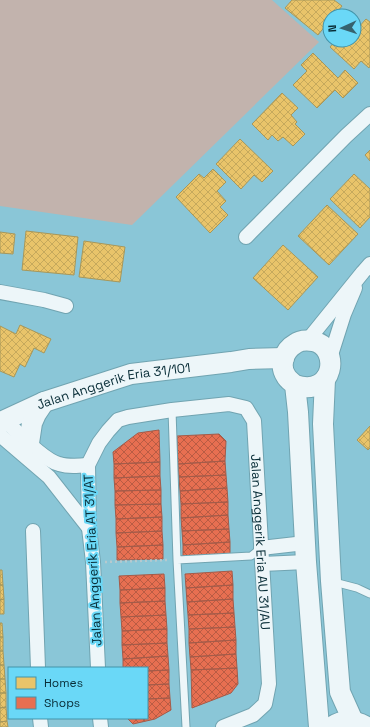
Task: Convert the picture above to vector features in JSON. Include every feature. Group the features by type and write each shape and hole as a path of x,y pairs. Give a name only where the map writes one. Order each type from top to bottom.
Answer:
{"street":[{"path":"246,237 346,136 370,114"},
{"path":"308,340 366,268"},
{"path":"365,726 340,692 331,581 322,424 326,379 329,372 330,358 344,314 366,268"},
{"path":"0,292 44,300 66,306"},
{"path":"319,727 305,552 298,419 288,373 287,351 300,341 308,340 321,345 327,351 330,358"},
{"name":"Jalan Anggerik Eria 31/101","path":"2,426 44,402 131,374 231,362 288,373"},
{"path":"288,373 303,388 312,388 326,379"},
{"path":"29,443 32,423 44,402"},
{"name":"Jalan Anggerik Eria AU 31/AU","path":"172,410 229,404 246,408 254,421 258,556 269,684 265,704 253,715 223,727"},
{"name":"Jalan Anggerik Eria AT 31/AT","path":"98,667 89,528 88,466 99,443 118,420 172,410"},
{"path":"2,426 29,443 44,457 57,464 70,467 88,466"},
{"path":"2,426 49,477 89,528"},
{"path":"33,531 38,667"},
{"path":"258,556 305,552"},
{"path":"332,727 343,722 365,726"}],"lane":[{"path":"172,410 186,727"},
{"path":"178,560 258,556"},
{"path":"331,581 357,588 370,594"}],"path":[{"path":"92,562 178,560"}],"shaded area":[{"path":"0,0 272,0 319,42 132,225 0,206"}],"building: Homes":[{"path":"292,0 334,0 342,6 340,8 322,8 322,30 318,35 285,8"},
{"path":"366,19 370,22 370,66 369,68 361,61 354,69 331,48 362,48 362,24"},
{"path":"313,53 338,78 345,70 358,83 343,98 335,90 317,108 293,85 307,71 301,65"},
{"path":"282,93 298,108 291,115 297,122 295,124 305,134 293,146 283,137 278,141 272,135 268,140 252,124"},
{"path":"240,139 273,171 262,182 254,175 241,189 216,164"},
{"path":"370,150 370,161 365,155"},
{"path":"213,169 226,182 217,191 226,201 220,207 228,215 210,233 176,197 199,174 204,178"},
{"path":"354,174 370,189 370,217 360,228 330,199"},
{"path":"327,205 358,234 329,265 298,236"},
{"path":"26,231 78,237 74,275 22,270"},
{"path":"0,232 15,234 13,254 0,253"},
{"path":"84,241 125,247 120,282 79,277"},
{"path":"283,245 318,277 288,310 253,278"},
{"path":"20,325 51,339 44,353 34,348 25,367 20,364 14,377 0,371 0,326 16,334"},
{"path":"370,426 370,448 368,450 357,440"},
{"path":"0,570 2,570 3,585 0,585"},
{"path":"0,585 3,585 4,599 0,600"},
{"path":"4,599 4,614 0,614 0,600"},
{"path":"0,623 2,623 3,637 0,637"},
{"path":"0,637 3,637 3,651 0,651"},
{"path":"0,651 3,651 4,665 0,665"},
{"path":"0,665 4,665 5,679 0,679"},
{"path":"0,679 5,679 6,693 0,693"},
{"path":"0,693 6,693 6,707 0,708"},
{"path":"6,707 7,721 0,722 0,708"},
{"path":"7,721 8,727 0,727 0,722"}],"building: Shops":[{"path":"159,430 160,462 114,464 113,452 138,433"},
{"path":"219,434 226,441 225,461 178,464 177,436"},
{"path":"225,461 226,475 179,477 178,464"},
{"path":"160,462 160,476 114,478 114,464"},
{"path":"226,475 227,488 180,491 179,477"},
{"path":"160,476 161,490 115,491 114,478"},
{"path":"227,488 228,502 181,504 180,491"},
{"path":"161,490 161,504 115,505 115,491"},
{"path":"228,502 228,515 181,518 181,504"},
{"path":"161,504 162,517 116,519 115,505"},
{"path":"228,515 229,529 182,531 181,518"},
{"path":"162,517 162,531 116,533 116,519"},
{"path":"229,529 230,542 183,545 182,531"},
{"path":"162,531 163,545 117,547 116,533"},
{"path":"230,542 230,556 183,558 183,545"},
{"path":"163,545 163,559 117,560 117,547"},
{"path":"232,571 233,585 186,588 185,574"},
{"path":"164,574 165,588 120,590 119,576"},
{"path":"233,585 233,599 187,602 186,588"},
{"path":"165,588 165,601 120,603 120,590"},
{"path":"233,599 234,613 188,615 187,602"},
{"path":"165,601 166,615 121,617 120,603"},
{"path":"234,613 235,627 189,629 188,615"},
{"path":"166,615 167,629 122,631 121,617"},
{"path":"235,627 236,640 189,643 189,629"},
{"path":"167,629 167,643 122,645 122,631"},
{"path":"236,640 236,654 190,657 189,643"},
{"path":"167,643 168,656 123,659 122,645"},
{"path":"236,654 237,668 191,670 190,657"},
{"path":"168,656 169,670 148,671 148,667 123,667 123,659"},
{"path":"237,668 238,684 231,693 192,708 191,670"},
{"path":"169,670 169,684 148,685 148,671"},
{"path":"169,684 170,698 148,699 148,685"},
{"path":"170,698 171,710 155,719 133,724 128,719 148,719 148,699"}]}
